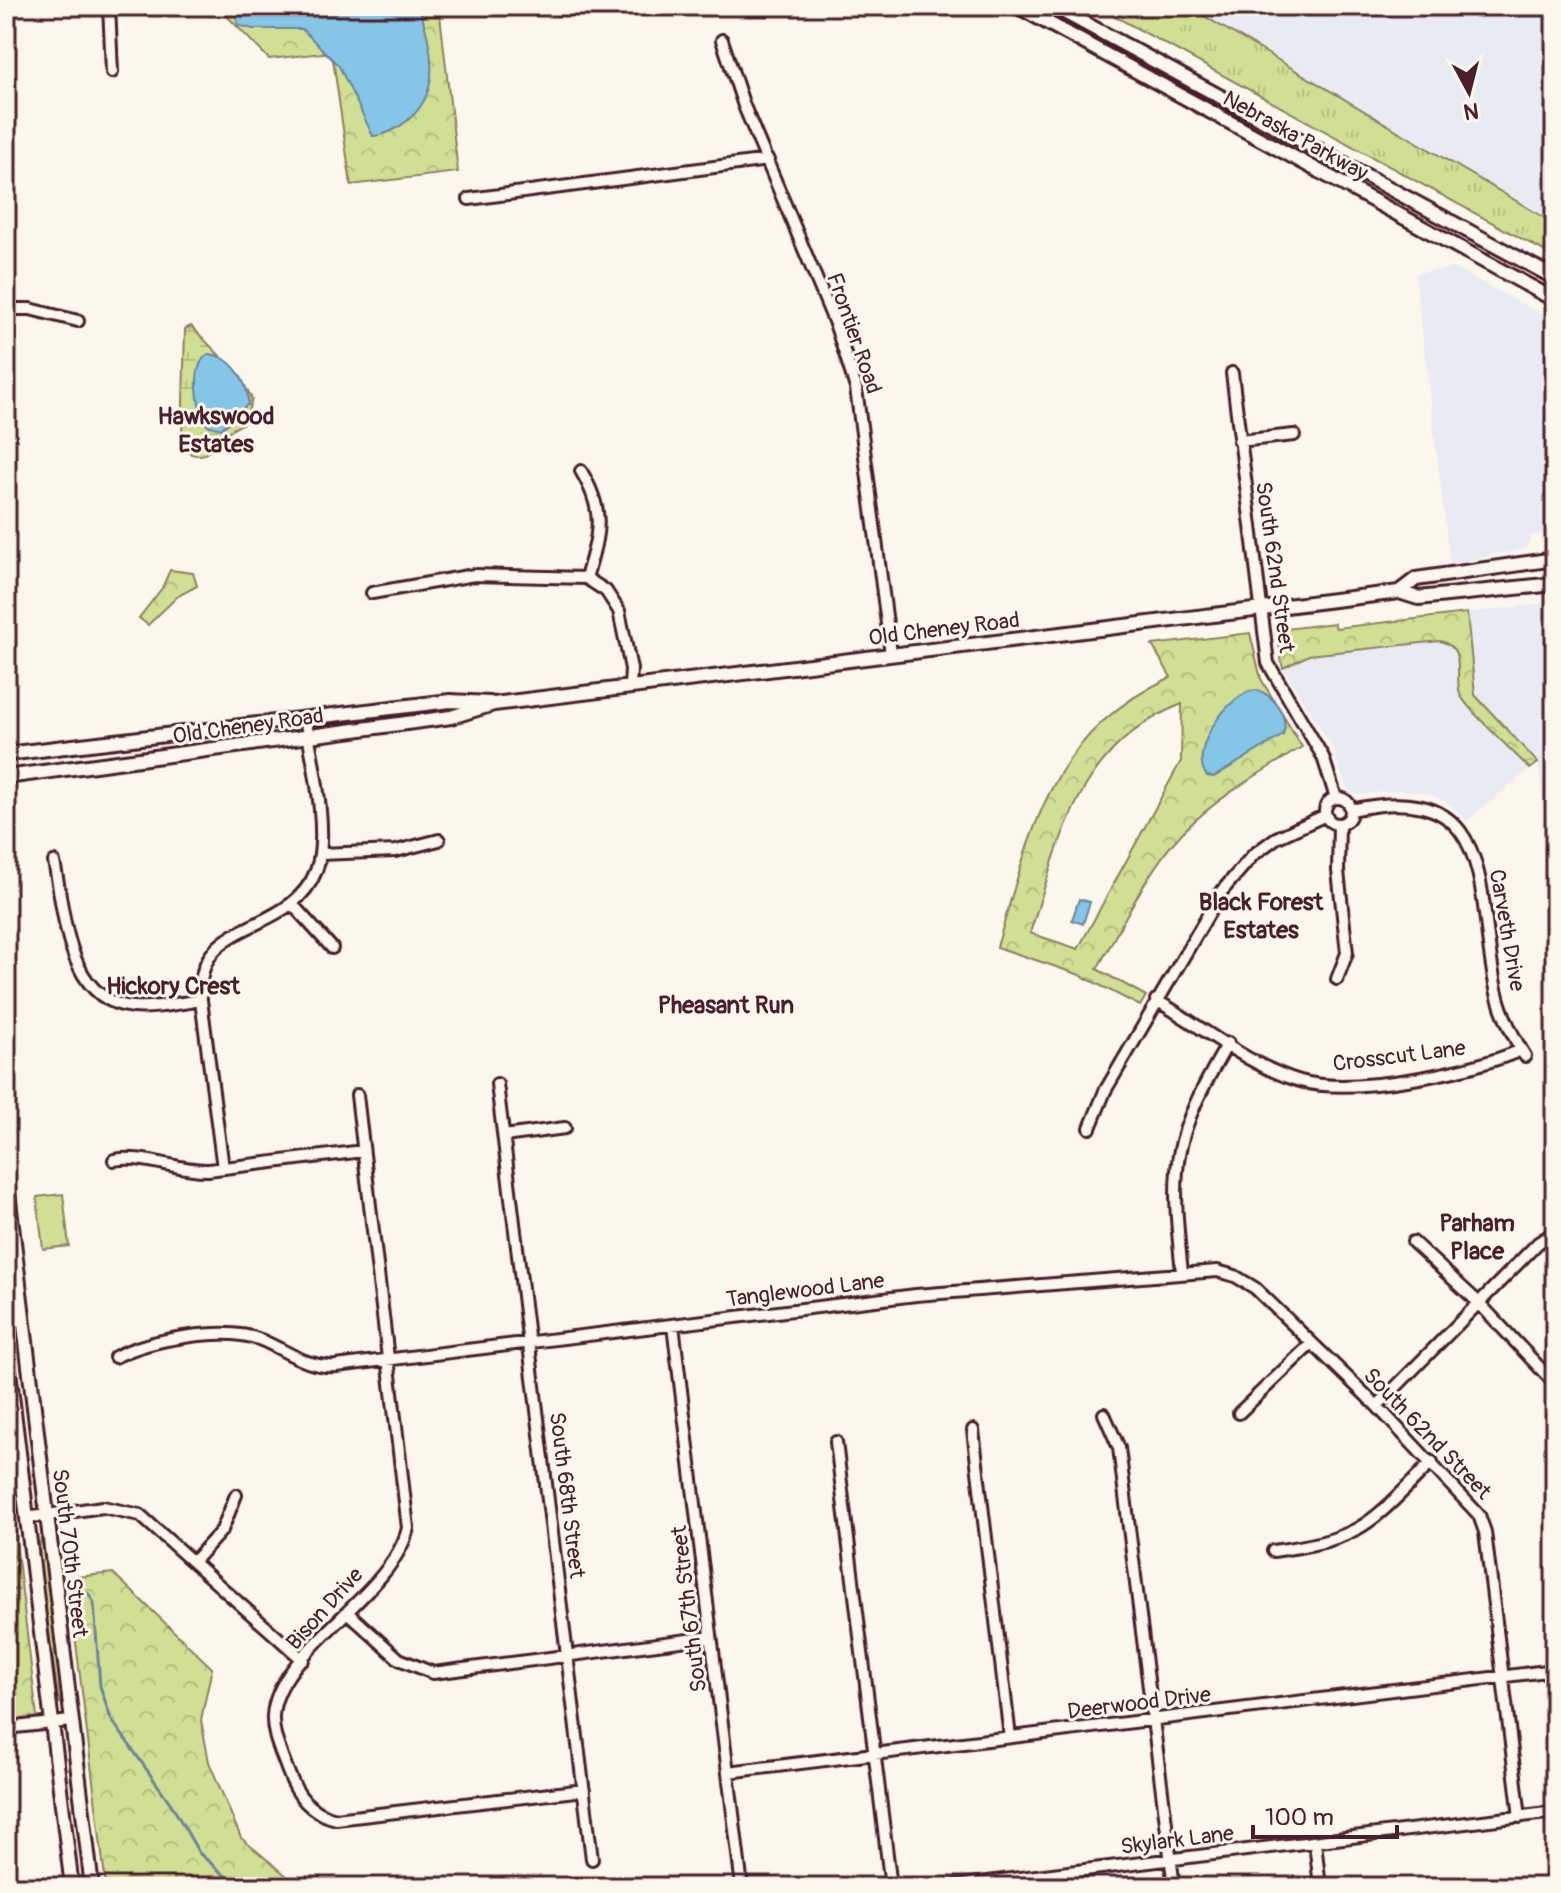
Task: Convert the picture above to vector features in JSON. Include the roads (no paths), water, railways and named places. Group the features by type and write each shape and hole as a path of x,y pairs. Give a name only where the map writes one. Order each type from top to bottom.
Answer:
{"main road":[{"name":"Nebraska Parkway","path":"1017,6 1555,300"},
{"name":"Nebraska Parkway","path":"1053,6 1555,278"},
{"name":"Old Cheney Road","path":"1399,592 1416,579 1555,559"},
{"name":"Old Cheney Road","path":"6,777 451,717 494,704 891,654 1399,592 1418,598 1555,584"},
{"name":"Old Cheney Road","path":"6,754 450,701 494,704"},
{"name":"South 70th Street","path":"6,1176 9,1221 92,1887"},
{"name":"South 70th Street","path":"6,1346 72,1887"}],"street":[{"path":"109,6 112,72"},
{"name":"Frontier Road","path":"722,40 744,106 836,326 856,388 866,440 891,654"},
{"path":"469,199 768,160"},
{"path":"6,309 30,309 78,321"},
{"name":"South 62nd Street","path":"1232,373 1260,609 1272,674 1323,757 1336,798"},
{"path":"1239,441 1294,435"},
{"path":"581,471 595,493 600,516 586,578"},
{"path":"372,593 474,575 586,578 606,591 619,611 631,669 630,687"},
{"path":"223,1168 201,1000 201,973 211,952 229,937 292,904 314,876 320,854 305,718"},
{"path":"1336,798 1348,802 1351,810 1347,821 1339,824 1331,822 1326,815 1328,803 1336,798"},
{"name":"Carveth Drive","path":"1351,810 1402,803 1425,805 1457,829 1472,853 1483,881 1495,987 1504,1018 1523,1053"},
{"path":"1090,1128 1105,1091 1222,891 1238,871 1276,838 1326,815"},
{"path":"1337,979 1347,953 1338,871 1339,824"},
{"path":"320,854 396,851 439,840"},
{"path":"54,862 76,963 90,986 108,1000 132,1007 201,1000"},
{"path":"292,904 332,948"},
{"name":"Crosscut Lane","path":"1156,1000 1297,1080 1341,1085 1448,1073 1523,1053"},
{"path":"1182,1272 1174,1178 1179,1142 1194,1102 1228,1043"},
{"name":"South 68th Street","path":"497,1084 592,1859"},
{"name":"Bison Drive","path":"357,1095 408,1528 394,1560 303,1660 279,1691 273,1725 293,1786 307,1805 325,1816 348,1820 584,1790"},
{"path":"504,1136 565,1128"},
{"path":"114,1160 140,1159 185,1170 363,1151"},
{"path":"1377,1406 1538,1243 1555,1232"},
{"path":"1413,1242 1479,1303 1555,1384"},
{"name":"Tanglewood Lane","path":"115,1357 151,1342 239,1334 262,1340 311,1365 336,1366 916,1295 1096,1283 1182,1272 1228,1273"},
{"name":"South 62nd Street","path":"1228,1273 1255,1288 1377,1406 1472,1506 1483,1524 1520,1817"},
{"name":"South 67th Street","path":"673,1325 742,1887"},
{"path":"1239,1413 1311,1344"},
{"path":"1104,1414 1119,1448 1174,1887"},
{"path":"973,1430 1010,1737"},
{"path":"836,1442 891,1887"},
{"path":"1273,1551 1332,1542 1362,1529 1432,1462"},
{"path":"194,1561 222,1530 236,1495"},
{"path":"26,1518 103,1507 129,1510 149,1521 303,1660"},
{"path":"347,1612 399,1659 420,1670 445,1673 711,1637"},
{"name":"Deerwood Drive","path":"728,1772 1555,1670"},
{"path":"6,1728 71,1721"},
{"name":"Skylark Lane","path":"947,1887 1032,1882 1171,1860 1555,1812"},
{"path":"1315,1842 1320,1887"}],"water":[{"path":"234,6 419,6 430,52 430,82 426,96 419,109 403,124 387,133 373,136 339,66 302,29 253,29 238,25"},
{"path":"208,354 231,364 242,379 248,396 248,404 221,429 207,425 198,398 199,368"},
{"path":"1257,690 1270,697 1279,708 1284,721 1283,735 1214,777 1207,776 1202,765 1202,753 1214,725 1234,701"},
{"path":"1079,899 1090,902 1083,924 1072,920"}],"waterway":[{"path":"77,1588 89,1594 94,1603 100,1686 111,1719 171,1804 199,1853 238,1887"},
{"path":"6,1589 18,1589"}],"district":[{"name":"Hawkswood Estates","path":"216,430"},
{"name":"Black Forest Estates","path":"1261,916"},
{"name":"Hickory Crest","path":"173,986"},
{"name":"Pheasant Run","path":"726,1005"},
{"name":"Parham Place","path":"1477,1237"}]}
